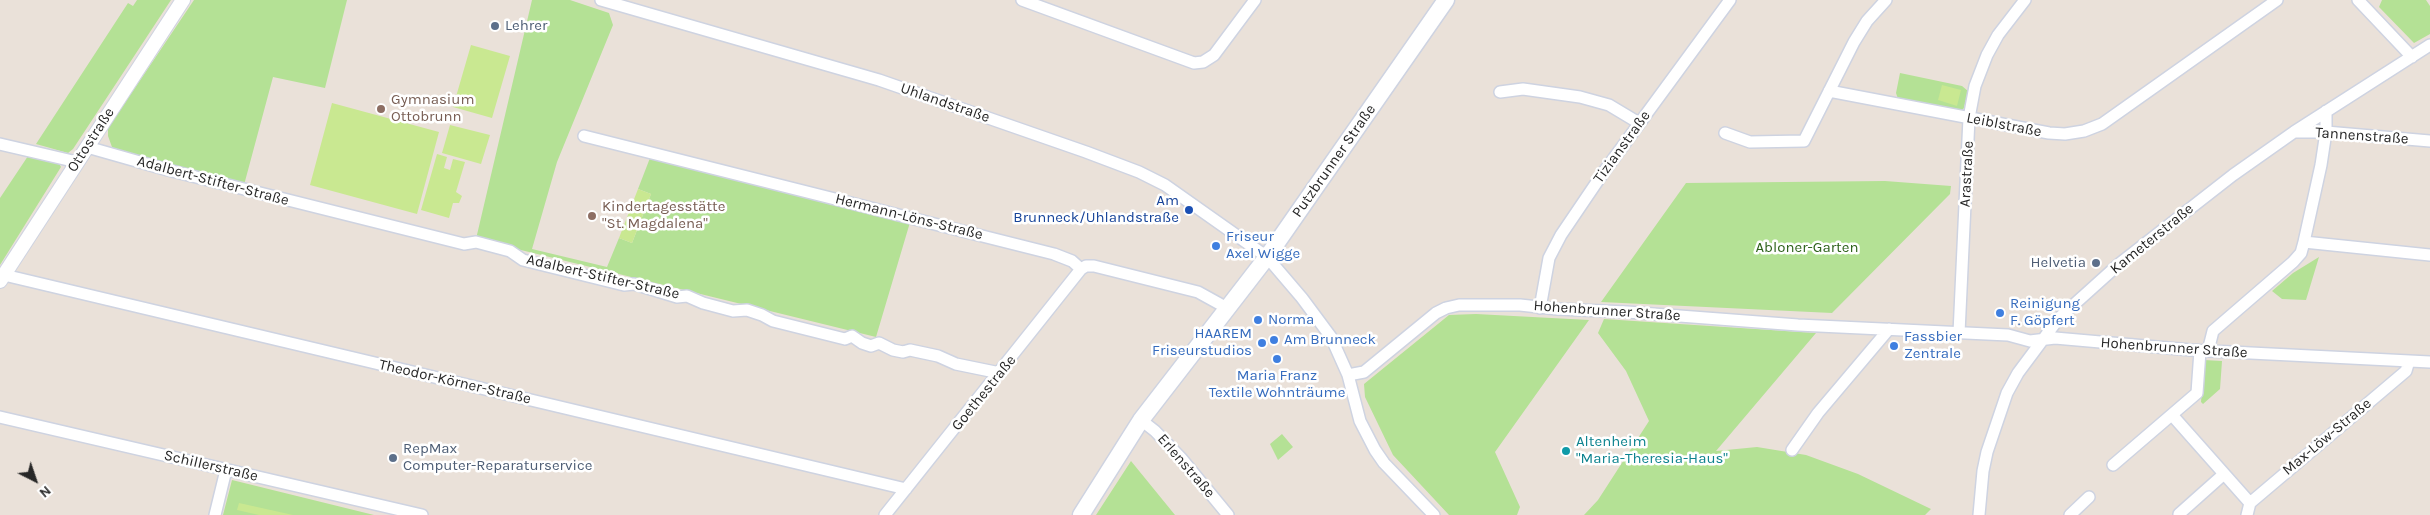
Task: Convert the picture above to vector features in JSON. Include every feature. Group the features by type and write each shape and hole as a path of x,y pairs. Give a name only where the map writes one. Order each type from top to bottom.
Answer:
{"main road":[{"name":"Putzbrunner Straße","path":"1080,515 1141,420 1267,256 1445,0"}],"street":[{"name":"Ottostraße","path":"2,278 183,0"},
{"name":"Uhlandstraße","path":"601,0 879,80 1140,172 1165,184 1267,256 1332,337 1348,375 1360,422 1375,450 1384,463 1434,515"},
{"path":"1022,0 1185,61 1203,62 1214,55 1255,0"},
{"name":"Tizianstraße","path":"1540,308 1550,258 1561,235 1639,123 1730,0"},
{"path":"1725,133 1750,142 1804,141 1863,28 1886,0"},
{"name":"Arastraße","path":"1959,333 1969,118 1975,86 1987,55 2011,17 2025,0"},
{"name":"Leiblstraße","path":"1830,90 2049,133 2065,134 2084,131 2102,124 2277,0"},
{"path":"2358,0 2412,57"},
{"name":"Kameterstraße","path":"1979,515 1983,471 1996,422 2018,373 2059,318 2119,264 2233,175 2326,111 2430,46"},
{"path":"1500,92 1523,89 1580,96 1609,105 1639,123"},
{"path":"2113,465 2197,393 2204,351 2213,331 2301,253 2326,132 2326,111"},
{"name":"Tannenstraße","path":"2294,132 2326,132 2430,141"},
{"name":"Hermann-Löns-Straße","path":"584,136 1054,254 1072,261 1080,269"},
{"path":"0,144 77,162"},
{"name":"Adalbert-Stifter-Straße","path":"87,148 177,173 455,242 470,244 476,242 510,251 523,260 624,285 634,284 677,297 687,296 702,303 733,311 747,310 762,315 773,322 845,339 852,336 870,346 879,343 893,350 903,352 910,350 938,356 956,364 1000,373"},
{"path":"2304,242 2430,255"},
{"path":"1080,269 1086,266 1094,266 1198,292 1227,308"},
{"name":"Goethestraße","path":"885,515 1000,373 1080,269"},
{"name":"Theodor-Körner-Straße","path":"2,278 906,489"},
{"name":"Hohenbrunner Straße","path":"1348,375 1364,372 1436,313 1459,305 1520,305 1540,308 2008,335 2030,341 2055,338 2204,351 2430,362"},
{"path":"1792,450 1818,413 1889,329"},
{"name":"Max-Löw-Straße","path":"2250,503 2406,371 2409,361"},
{"path":"2172,415 2250,503 2247,515"},
{"name":"Schillerstraße","path":"0,417 422,515"},
{"name":"Erlenstraße","path":"1141,420 1155,430 1182,458 1228,515"},
{"path":"215,515 226,470"},
{"path":"2179,514 2224,474"},
{"path":"2070,515 2088,497"}],"green space":[{"path":"137,0 171,0 73,149 68,153 36,144 128,3 133,6"},
{"path":"194,0 347,0 325,88 273,77 244,185 122,155 112,147 108,136 108,128"},
{"path":"532,0 570,0 609,13 613,25 557,162 532,249 607,267 619,238 632,243 651,194 638,189 650,158 911,219 876,337 476,239"},
{"path":"2382,0 2426,0 2430,6 2430,34 2414,43 2379,7"},
{"path":"471,45 510,56 492,118 453,107"},
{"path":"1900,73 1962,86 1968,91 1964,108 1961,111 1898,99 1896,93"},
{"path":"1942,85 1961,90 1957,106 1938,100"},
{"path":"332,103 439,132 417,214 310,185"},
{"path":"450,125 490,135 481,164 442,153"},
{"path":"437,154 447,157 444,168 450,170 453,159 465,162 456,192 462,196 459,203 453,203 449,218 421,210"},
{"path":"28,156 59,163 61,167 0,265 0,198"},
{"name":"Abloner-Garten","path":"1885,181 1951,186 1950,194 1832,313 1601,302 1686,183"},
{"path":"638,189 651,194 632,243 619,238"},
{"path":"2319,257 2306,300 2282,299 2272,291 2293,273"},
{"path":"1476,314 1589,320 1495,452 1520,507 1517,515 1449,515 1393,455 1365,397 1364,384 1449,315"},
{"path":"1604,319 1816,333 1716,451 1757,447 1806,455 1858,474 1931,509 1925,515 1584,515 1598,500 1649,421 1626,371 1598,333"},
{"path":"2204,360 2222,361 2220,389 2203,404 2201,402"},
{"path":"1282,434 1293,447 1278,460 1270,444"},
{"path":"1131,461 1175,515 1096,515"},
{"path":"232,480 374,515 223,515"},
{"path":"239,503 293,515 259,515 237,510"}],"place":[{"name":"Lehrer","path":"495,26"},
{"name":"Gymnasium Ottobrunn","path":"381,109"},
{"name":"Am Brunneck/Uhlandstraße","path":"1189,210"},
{"name":"Kindertagesstätte \"St. Magdalena\"","path":"592,216"},
{"name":"Friseur Axel Wigge","path":"1216,246"},
{"name":"Helvetia","path":"2096,263"},
{"name":"Reinigung F. Göpfert","path":"2000,313"},
{"name":"Norma","path":"1258,320"},
{"name":"Am Brunneck","path":"1274,340"},
{"name":"HAAREM Friseurstudios","path":"1262,343"},
{"name":"Fassbier Zentrale","path":"1894,346"},
{"name":"Maria Franz Textile Wohnträume","path":"1277,359"},
{"name":"Altenheim \"Maria-Theresia-Haus\"","path":"1566,451"},
{"name":"RepMax Computer-Reparaturservice","path":"393,458"}]}
